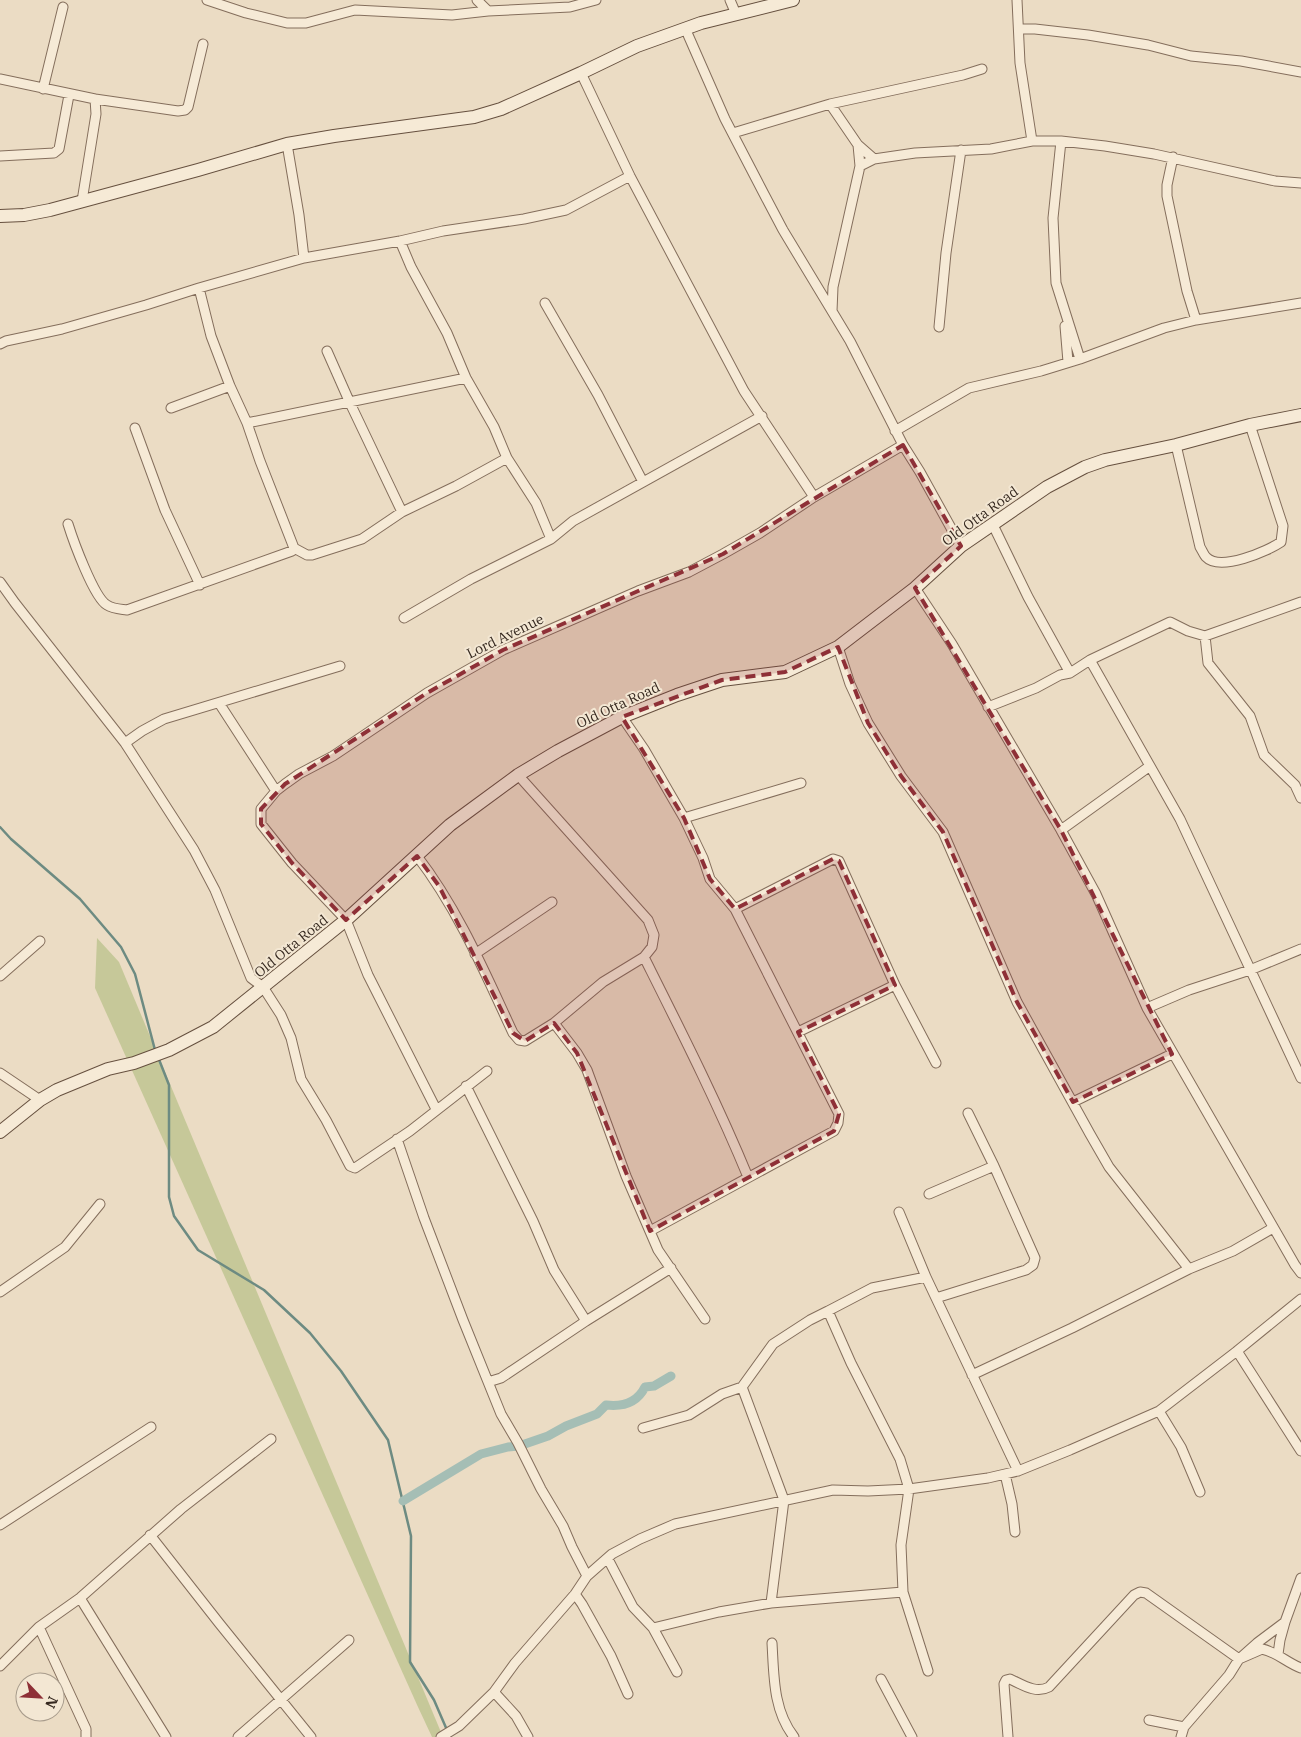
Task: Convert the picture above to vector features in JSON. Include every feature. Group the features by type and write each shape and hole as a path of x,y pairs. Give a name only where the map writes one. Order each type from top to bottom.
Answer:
{"street":[{"path":"207,0 246,13 287,23 306,23 355,10 452,15 488,11 570,7 596,0"},
{"path":"477,0 488,11"},
{"path":"730,0 736,14"},
{"path":"0,216 24,215 82,202 287,144 474,117 501,109 636,46 685,28 793,0"},
{"path":"1017,0 1020,63 1032,141"},
{"path":"44,89 63,6"},
{"path":"685,28 725,119 783,230 850,341 903,445 920,472 960,546"},
{"path":"1019,29 1088,35 1148,45 1192,56 1241,61 1301,72"},
{"path":"0,80 96,99 178,111 185,110 188,107 203,44"},
{"path":"733,133 830,104 963,75 982,69"},
{"path":"581,73 630,176 744,391 814,496"},
{"path":"0,156 48,154 54,153 59,149 69,94"},
{"path":"82,202 96,114 96,99"},
{"path":"830,104 858,144 874,159"},
{"path":"860,166 874,159 915,153 991,149 1032,141 1061,141 1173,157 1275,181 1301,182"},
{"path":"1061,141 1053,218 1056,283 1080,359"},
{"path":"287,144 299,214 304,258"},
{"path":"832,311 833,287 860,166 858,144"},
{"path":"939,327 946,253 961,150"},
{"path":"1173,157 1167,185 1167,196 1185,282 1196,320"},
{"path":"0,344 6,341 62,329 304,258 400,241 443,231 524,219 566,210 630,176"},
{"path":"400,241 447,334 466,378 494,427 507,458 536,503 551,539"},
{"path":"199,288 211,336 230,386 248,423 260,461 294,548 307,555 312,555 362,539 402,512 456,486 507,458"},
{"path":"545,303 598,395 643,482"},
{"path":"896,431 969,388 1041,371 1080,359 1164,328 1196,320 1301,303"},
{"path":"1064,313 1068,362"},
{"path":"327,351 402,512"},
{"path":"248,423 466,378"},
{"path":"171,408 230,386"},
{"name":"Old Otta Road","path":"0,1132 40,1100 69,1084 116,1066 134,1063 182,1045 213,1027 346,920 450,825 518,775 622,717 677,695 722,680 785,672 838,647 915,588 960,546 1047,487 1085,467 1106,460 1301,414"},
{"path":"404,618 471,578 551,539 574,521 762,416"},
{"path":"1176,445 1200,547 1207,558 1215,562 1230,563 1274,547 1281,542 1283,526 1250,425"},
{"path":"135,428 165,510 200,585"},
{"name":"Lord Avenue","path":"346,920 292,863 261,824 261,810 276,792 299,774 333,756 427,693 503,650 638,591 689,572 760,533 814,496 903,445"},
{"path":"68,524 75,548 99,596 106,605 116,609 127,610 200,585 292,551 294,548"},
{"path":"992,525 1070,674"},
{"path":"0,582 125,743 194,850 215,890 251,978 263,988 285,1023 291,1038 301,1078 350,1166 355,1168 397,1139 487,1071"},
{"path":"915,588 952,644 1061,830 1096,894 1147,1008 1273,1228 1301,1273"},
{"path":"988,707 1036,688 1060,676 1070,674 1090,660 1170,622 1188,631 1205,636 1301,602"},
{"path":"1205,636 1208,663 1250,716 1264,755 1295,785 1301,798"},
{"path":"838,647 850,684 868,724 901,776 943,832 1017,1002 1109,1167 1189,1269"},
{"path":"1090,660 1180,819 1301,1078"},
{"path":"125,743 164,719 340,666"},
{"path":"219,703 276,792"},
{"path":"622,717 644,749 684,818 703,858 710,878 735,909 839,1114 838,1123 834,1131 650,1231"},
{"path":"1061,830 1150,766"},
{"path":"417,856 439,886 513,1032 520,1040 525,1042 554,1023 603,982 644,957 652,947 654,935 648,920 518,775"},
{"path":"684,818 802,783"},
{"path":"735,909 833,859 837,859 895,984 936,1063"},
{"path":"475,954 552,902"},
{"path":"346,920 368,975 436,1110"},
{"path":"0,976 40,941"},
{"path":"1147,1008 1189,990 1250,970 1301,949"},
{"path":"644,957 691,1052 748,1177"},
{"path":"798,1032 895,984"},
{"path":"554,1023 577,1053 587,1070 626,1176 658,1250 705,1320"},
{"path":"1073,1102 1172,1054"},
{"path":"0,1073 40,1100"},
{"path":"466,1086 525,1204 554,1270 586,1321"},
{"path":"936,1298 1026,1270 1033,1265 1035,1258 968,1113"},
{"path":"397,1139 428,1228 501,1414 563,1526 587,1576"},
{"path":"929,1194 994,1166"},
{"path":"0,1292 65,1247 100,1204"},
{"path":"900,1212 926,1277 1018,1471"},
{"path":"972,1375 1072,1328 1189,1269 1233,1250 1273,1228"},
{"path":"488,1382 501,1378 586,1321 671,1268"},
{"path":"643,1428 689,1415 722,1394 742,1386 773,1344 810,1320 872,1288 926,1277"},
{"path":"441,1737 459,1726 494,1692 515,1663 575,1594 587,1576 612,1554 640,1539 675,1524 832,1490 909,1489 988,1478 1018,1471 1159,1410 1237,1351 1301,1299"},
{"path":"828,1311 851,1363 900,1459 909,1489 901,1545 903,1592 928,1671"},
{"path":"1237,1351 1301,1451"},
{"path":"742,1386 784,1500 772,1603"},
{"path":"1159,1410 1180,1447 1200,1492"},
{"path":"0,1525 151,1427"},
{"path":"0,1666 39,1627 80,1598 181,1509 271,1439"},
{"path":"1005,1474 1012,1504 1015,1532"},
{"path":"150,1535 311,1737"},
{"path":"608,1559 633,1607 653,1628 677,1672"},
{"path":"1278,1654 1285,1622 1301,1578"},
{"path":"653,1628 719,1612 772,1603 903,1592"},
{"path":"1008,1737 1004,1684 1006,1680 1035,1690 1044,1690 1050,1687 1134,1595 1140,1592 1146,1593 1239,1659"},
{"path":"575,1594 611,1656 628,1694"},
{"path":"80,1598 166,1737"},
{"path":"1181,1737 1184,1727 1229,1675 1239,1659 1285,1622"},
{"path":"39,1627 86,1729 86,1737"},
{"path":"238,1737 349,1640"},
{"path":"772,1643 775,1695 785,1726 794,1737"},
{"path":"1239,1659 1262,1648 1278,1654 1301,1668"},
{"path":"881,1679 912,1737"},
{"path":"494,1692 516,1716 528,1737"},
{"path":"1149,1720 1184,1727"}],"highlighted area":[{"path":"903,445 961,546 915,588 1061,830 1172,1054 1073,1102 1017,1002 943,832 901,776 868,723 838,647 785,672 722,680 622,717 684,818 710,879 735,909 833,859 839,861 895,985 798,1032 839,1114 834,1131 650,1231 577,1053 554,1023 525,1041 513,1033 439,886 417,856 346,920 292,863 261,824 260,817 261,809 285,784 427,693 503,650 723,554"}],"green space":[{"path":"97,938 119,962 443,1737 432,1737 418,1707 95,988"}],"waterway":[{"path":"0,827 11,839 80,899 121,947 135,974 155,1050"},
{"path":"158,1057 169,1085 169,1197 174,1216 198,1250 264,1290 310,1333 341,1371 388,1440 411,1536 410,1662 434,1700 450,1737"},
{"path":"403,1501 481,1454 519,1446 548,1436 566,1426 597,1414 606,1405 629,1403 638,1397 645,1387 654,1386 671,1376"}]}
